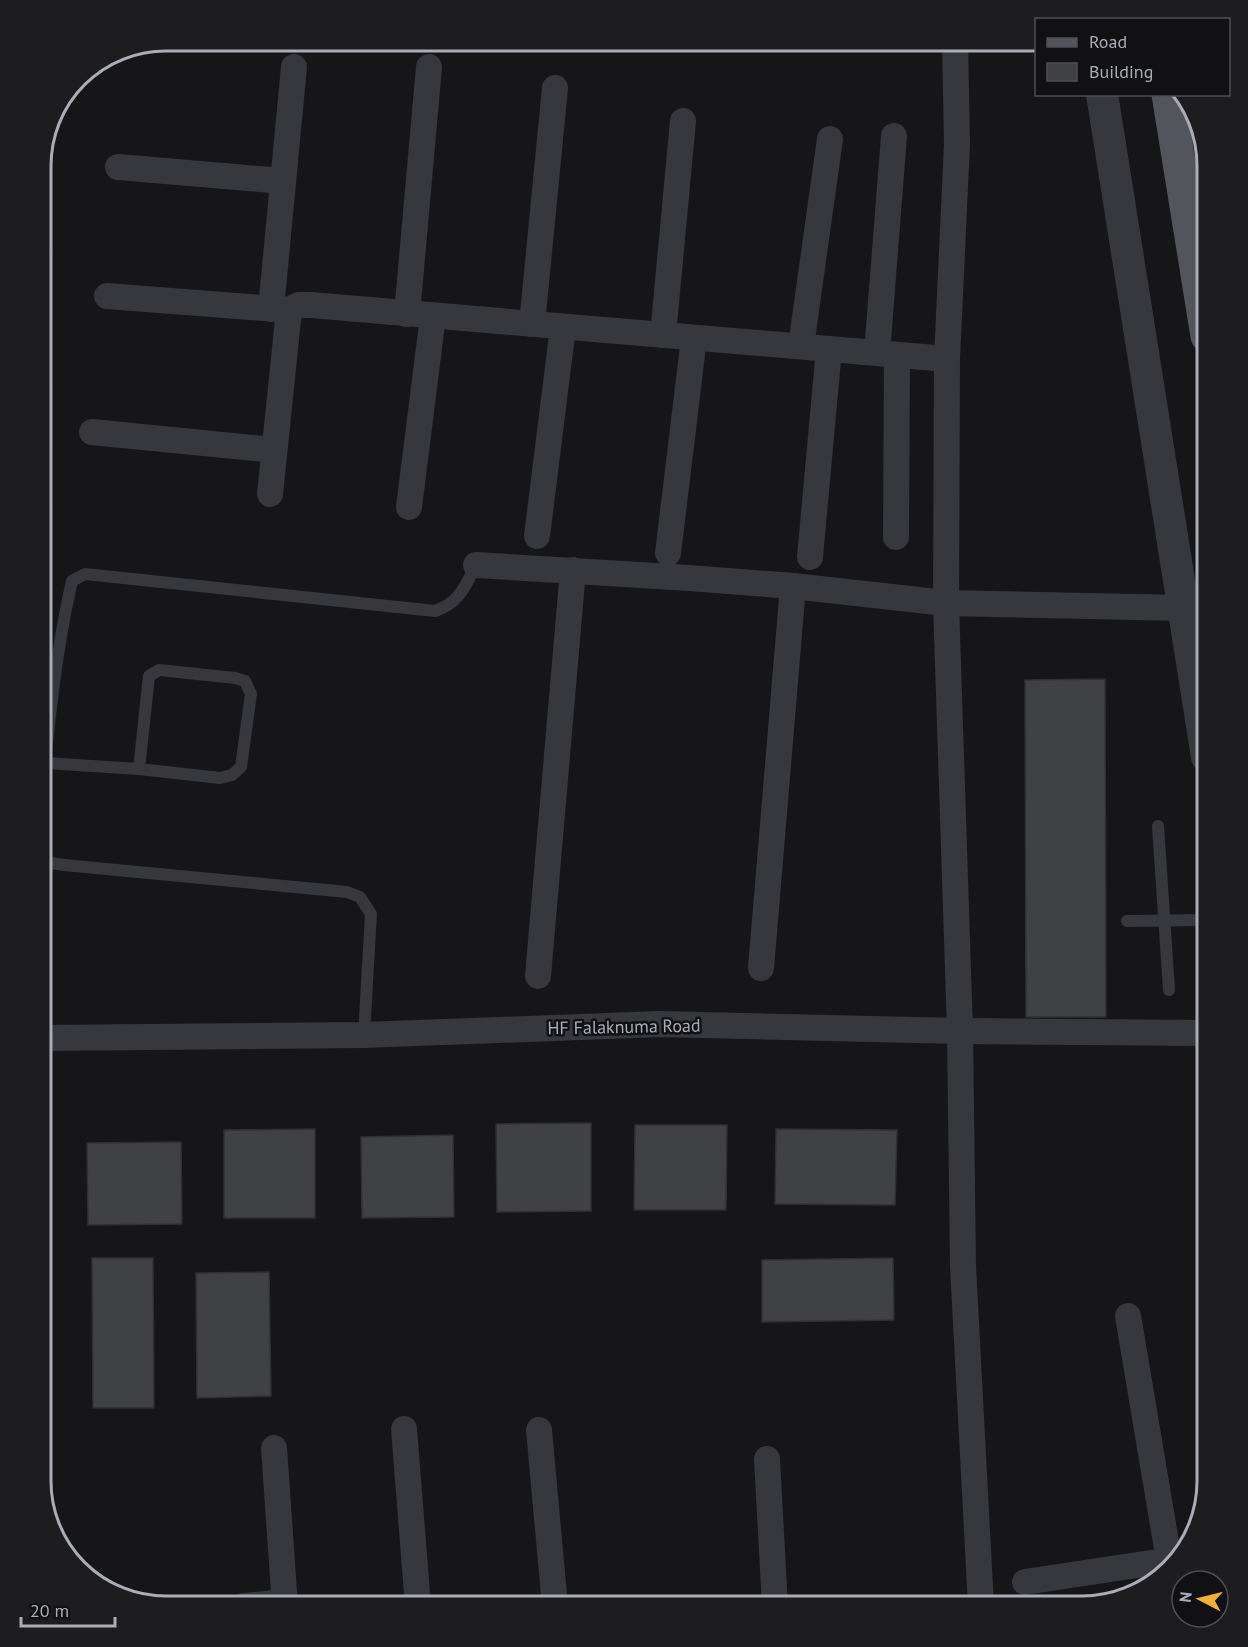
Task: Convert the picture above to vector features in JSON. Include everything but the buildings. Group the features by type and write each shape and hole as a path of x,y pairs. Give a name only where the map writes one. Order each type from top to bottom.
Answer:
{"main road":[{"path":"1168,96 1197,269"}],"street":[{"path":"955,51 957,144 947,358 946,603 960,1031 963,1266 980,1596"},
{"path":"270,494 280,310 283,182 294,67"},
{"path":"407,314 429,67"},
{"path":"532,324 555,88"},
{"path":"1102,96 1195,607 1197,630"},
{"path":"663,335 683,121"},
{"path":"894,136 887,354 896,537"},
{"path":"801,346 830,139"},
{"path":"118,167 283,182"},
{"path":"107,296 280,310 299,305 311,305 947,358"},
{"path":"409,507 433,316"},
{"path":"537,536 563,327"},
{"path":"668,553 694,338"},
{"path":"810,557 829,349"},
{"path":"92,432 274,450"},
{"path":"476,565 794,586 946,603 1195,607"},
{"path":"538,976 573,570"},
{"path":"761,968 794,586"},
{"name":"HF Falaknuma Road","path":"51,1038 364,1035 660,1024 960,1031 1197,1033"},
{"path":"1128,1316 1171,1555"},
{"path":"404,1429 417,1596"},
{"path":"538,1430 554,1596"},
{"path":"274,1448 284,1596"},
{"path":"768,1459 775,1596"},
{"path":"1025,1582 1164,1562"}],"lane":[{"path":"51,720 72,581 85,574 435,611 448,607 465,588 476,565"},
{"path":"51,763 139,769 219,778 232,776 241,767 251,694 245,681 236,678 159,670 149,676 139,769"},
{"path":"1158,826 1169,990"},
{"path":"51,863 347,892 360,897 371,914 364,1035"},
{"path":"1127,921 1197,920"}]}
